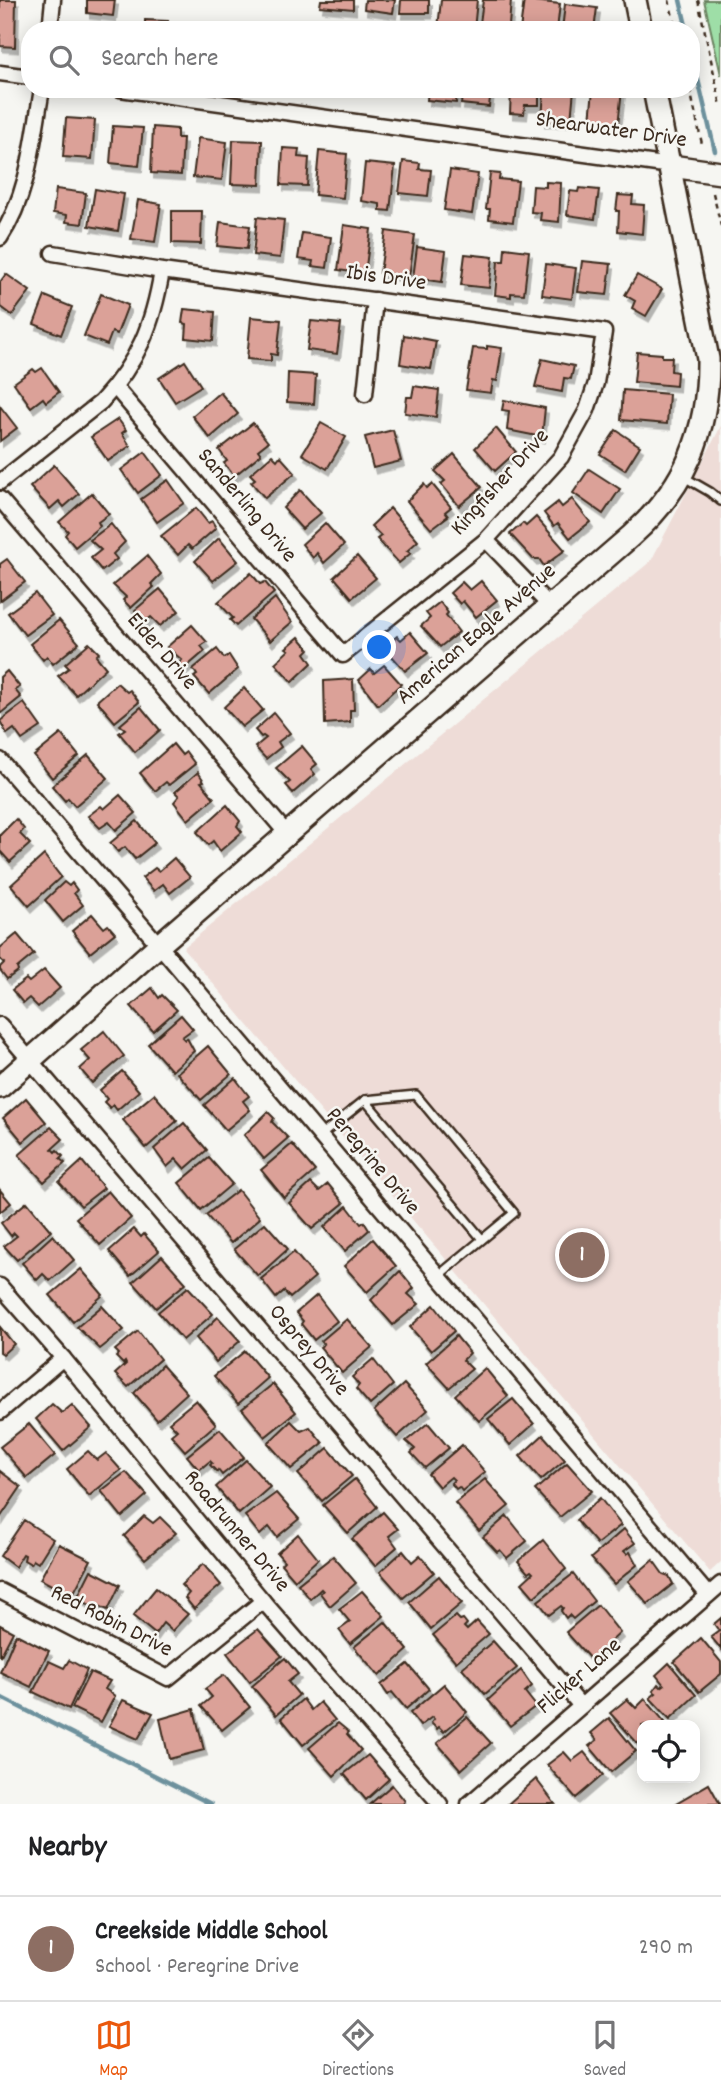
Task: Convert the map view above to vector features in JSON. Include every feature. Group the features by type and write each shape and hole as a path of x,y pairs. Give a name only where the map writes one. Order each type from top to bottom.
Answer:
{"street":[{"path":"51,21 53,0"},
{"path":"635,0 640,21"},
{"path":"0,73 21,76"},
{"path":"0,238 9,225 26,178 39,98"},
{"name":"Shearwater Drive","path":"184,98 671,166 717,183"},
{"name":"American Eagle Avenue","path":"0,1087 661,507 693,453 704,414 708,359 656,98"},
{"name":"Ibis Drive","path":"52,253 162,271 604,332"},
{"path":"0,482 101,402 115,387 146,335 156,308 162,271"},
{"path":"365,394 375,300"},
{"name":"Kingfisher Drive","path":"343,655 486,540 561,457 587,410 596,383 604,332"},
{"name":"Sanderling Drive","path":"115,387 343,655"},
{"name":"Eider Drive","path":"0,499 288,835"},
{"path":"486,540 550,606"},
{"name":"Peregrine Drive","path":"0,761 159,945 708,1595"},
{"name":"Osprey Drive","path":"0,1025 581,1706"},
{"name":"Roadrunner Drive","path":"0,1286 63,1358 263,1601 440,1804"},
{"path":"0,1412 63,1358"},
{"name":"Flicker Lane","path":"469,1804 721,1584"},
{"name":"Red Robin Drive","path":"0,1591 168,1678 263,1601"}],"lane":[{"path":"681,476 721,501"},
{"path":"320,1136 365,1100 416,1095 514,1213 438,1276"},
{"path":"365,1100 482,1239"}],"path":[{"path":"669,0 674,21"},
{"path":"698,0 721,106"},
{"path":"692,98 702,144"},
{"path":"717,183 721,226"}],"shaded area":[{"path":"721,426 721,1562 710,1572 183,948 651,561"}],"green space":[{"path":"704,0 721,0 721,75"}],"building":[{"path":"0,0 16,0 15,47 0,46"},
{"path":"87,0 115,0 113,16 87,13"},
{"path":"321,0 353,0 353,9 320,6"},
{"path":"365,0 395,0 393,13 364,9"},
{"path":"401,0 429,0 429,13 400,13"},
{"path":"441,0 477,0 475,21 439,21"},
{"path":"483,0 511,0 509,21 480,21"},
{"path":"524,0 560,4 558,21 521,21"},
{"path":"565,4 597,8 595,21 563,21"},
{"path":"427,98 456,98 456,103"},
{"path":"462,98 490,98 489,107 461,104"},
{"path":"511,98 539,98 539,105 525,105 524,114 510,113"},
{"path":"543,98 573,98 571,121 542,122"},
{"path":"592,98 621,98 618,125 590,121"},
{"path":"66,118 95,120 92,159 63,157"},
{"path":"113,126 143,128 139,166 110,163"},
{"path":"153,127 177,129 177,138 183,138 181,175 151,173"},
{"path":"198,138 227,142 222,180 193,177"},
{"path":"233,140 262,141 260,185 231,184"},
{"path":"283,148 299,149 298,157 309,158 307,186 281,185"},
{"path":"319,151 347,154 343,198 315,195"},
{"path":"403,161 420,163 419,169 431,170 428,196 399,193"},
{"path":"365,163 395,166 390,211 380,210 380,204 361,201"},
{"path":"450,170 478,174 472,214 444,210"},
{"path":"490,173 500,174 499,179 518,181 513,222 489,219 490,209 486,209"},
{"path":"546,182 561,183 559,222 540,220 541,213 531,212 533,186 546,187"},
{"path":"579,188 599,190 595,219 567,215 570,191 578,192"},
{"path":"56,189 86,193 82,224 66,222 67,215 53,213"},
{"path":"95,189 124,194 118,231 89,226"},
{"path":"618,195 633,196 632,204 644,205 642,234 618,231"},
{"path":"138,200 161,204 155,242 131,239"},
{"path":"172,211 202,211 201,244 172,243"},
{"path":"257,217 284,220 280,258 253,255"},
{"path":"220,222 250,226 247,249 217,246"},
{"path":"344,225 371,229 365,274 338,270"},
{"path":"386,231 415,235 409,277 380,273"},
{"path":"302,233 331,237 327,268 312,266 313,261 298,259"},
{"path":"417,247 446,251 442,282 413,278"},
{"path":"505,248 529,251 524,294 511,293 511,297 495,295 498,261 504,261"},
{"path":"465,254 493,257 489,288 461,285"},
{"path":"582,261 611,264 607,295 578,292"},
{"path":"546,264 576,268 572,299 542,295"},
{"path":"6,274 30,291 12,315 0,306 0,282"},
{"path":"637,275 662,289 646,316 632,308 635,301 625,295"},
{"path":"101,294 128,305 117,334 112,332 107,345 84,336"},
{"path":"45,296 72,307 61,335 34,324"},
{"path":"184,309 215,312 213,341 186,338 187,324 182,323"},
{"path":"251,317 281,320 277,355 271,354 271,361 247,359"},
{"path":"311,321 341,324 337,354 307,350"},
{"path":"404,335 436,341 431,369 400,364"},
{"path":"487,346 502,348 497,381 493,380 491,393 466,390 473,348 487,349"},
{"path":"637,352 672,357 671,371 677,372 676,386 634,382"},
{"path":"542,359 574,366 571,379 564,378 562,392 535,387"},
{"path":"185,361 201,386 175,402 159,378"},
{"path":"42,368 59,392 46,402 43,398 31,407 14,383 33,369 36,372"},
{"path":"288,373 316,375 314,404 287,402"},
{"path":"414,386 439,390 436,417 405,413 407,397 412,397"},
{"path":"623,390 669,394 667,424 621,420"},
{"path":"220,392 238,414 210,438 192,416"},
{"path":"504,400 545,408 542,437 507,430 509,411 502,410"},
{"path":"0,406 17,428 0,441"},
{"path":"118,419 126,430 122,433 130,446 108,461 91,437"},
{"path":"253,423 268,442 258,450 261,454 234,476 224,463 227,461 219,450"},
{"path":"321,423 346,437 327,469 302,454"},
{"path":"496,428 516,452 495,471 475,448"},
{"path":"393,430 401,461 373,468 365,437"},
{"path":"616,430 640,446 625,470 600,454"},
{"path":"145,452 162,475 138,493 121,470"},
{"path":"454,454 482,487 459,506 441,484 445,481 435,471"},
{"path":"272,455 277,460 280,456 295,473 265,498 251,482 255,479 250,474"},
{"path":"54,465 79,494 64,507 59,501 50,509 30,487"},
{"path":"589,469 620,489 603,514 573,493"},
{"path":"168,480 184,503 157,522 141,499"},
{"path":"424,484 427,488 432,484 451,507 445,512 448,516 431,529 407,501"},
{"path":"300,490 321,513 302,529 283,508"},
{"path":"92,493 109,514 98,522 100,526 75,547 65,535 68,531 59,522"},
{"path":"572,499 590,522 570,538 558,523 554,526 544,513 558,502 562,507"},
{"path":"196,508 208,523 212,521 216,528 192,549 188,545 178,555 161,536"},
{"path":"390,508 418,541 407,551 411,553 399,563 377,539 381,536 371,526"},
{"path":"536,517 565,550 544,566 539,559 533,559 510,534"},
{"path":"325,523 344,545 324,563 317,553 313,558 302,544"},
{"path":"111,524 125,542 113,554 117,559 102,571 91,558 101,550 90,540"},
{"path":"219,538 238,561 213,581 195,561"},
{"path":"147,556 161,574 151,584 154,587 131,608 123,600 126,597 113,585"},
{"path":"357,556 376,578 352,598 334,577"},
{"path":"7,559 25,582 0,601 0,564"},
{"path":"251,573 260,584 265,582 274,593 236,626 230,620 233,618 218,602"},
{"path":"481,581 497,600 476,617 463,601 460,604 450,593 462,582 470,590"},
{"path":"160,589 179,611 160,626 151,617 145,622 135,610"},
{"path":"35,593 52,615 25,635 8,613"},
{"path":"275,598 292,622 270,641 251,619"},
{"path":"440,602 459,632 440,647 421,626 430,618 426,613"},
{"path":"59,620 79,643 53,664 47,656 43,660 30,644"},
{"path":"192,625 207,642 201,646 205,651 183,670 178,664 182,660 167,647"},
{"path":"410,632 428,653 405,671 384,647 397,636 401,640"},
{"path":"299,637 309,649 305,653 312,663 292,682 275,663"},
{"path":"89,643 99,653 96,656 106,668 76,695 58,676 69,668 65,664"},
{"path":"217,649 224,658 229,655 238,669 209,694 194,677 197,675 193,669"},
{"path":"384,665 401,684 378,705 359,680 371,669 374,673"},
{"path":"7,671 20,687 15,690 21,697 0,714 0,677"},
{"path":"353,679 354,710 350,710 350,722 325,724 324,681"},
{"path":"117,683 127,692 130,690 139,702 115,722 97,701"},
{"path":"244,688 263,710 242,727 224,707"},
{"path":"24,703 41,727 22,740 14,729 7,734 0,721"},
{"path":"141,707 160,730 135,752 119,733 125,729 120,725"},
{"path":"274,713 290,733 278,742 281,747 266,759 255,747 266,738 261,737 255,730"},
{"path":"61,734 79,756 52,778 34,756"},
{"path":"173,744 182,755 186,752 195,764 169,785 166,782 155,791 140,773"},
{"path":"302,746 317,764 311,769 315,774 293,793 286,785 290,782 276,768"},
{"path":"88,755 108,778 75,806 68,798 65,801 52,786"},
{"path":"198,772 204,781 201,782 214,798 188,820 174,802 179,796 175,792"},
{"path":"120,795 136,813 116,830 109,822 100,828 88,816 101,806 104,809"},
{"path":"227,805 240,821 237,826 242,832 220,851 213,841 208,845 197,832"},
{"path":"16,819 24,829 20,834 30,844 10,862 0,851 0,835"},
{"path":"137,821 155,843 135,859 125,847 118,852 110,843"},
{"path":"44,855 61,877 29,906 11,885"},
{"path":"174,858 190,877 170,893 163,884 154,891 142,878 155,868 159,871"},
{"path":"64,882 69,886 72,883 77,890 74,893 83,905 63,922 45,900"},
{"path":"92,914 104,928 108,925 115,933 90,953 72,931"},
{"path":"17,934 34,954 7,979 0,970 4,963 0,959 0,948"},
{"path":"44,970 60,988 38,1007 29,998 23,1003 12,990 26,979 29,982"},
{"path":"152,988 159,998 162,995 177,1010 153,1031 131,1006"},
{"path":"181,1015 193,1029 182,1037 185,1040 187,1038 194,1051 172,1071 148,1044"},
{"path":"104,1031 124,1056 92,1083 80,1069 90,1060 81,1050"},
{"path":"208,1046 231,1074 201,1100 177,1073"},
{"path":"122,1071 139,1091 117,1110 113,1105 110,1108 104,1102 107,1099 100,1090"},
{"path":"235,1078 249,1096 243,1101 250,1110 226,1130 204,1105"},
{"path":"154,1094 177,1121 146,1148 123,1120"},
{"path":"26,1098 46,1122 23,1142 3,1118"},
{"path":"268,1112 274,1118 272,1122 288,1138 264,1159 244,1135"},
{"path":"184,1123 207,1150 185,1169 176,1159 167,1167 154,1149"},
{"path":"51,1127 63,1139 52,1149 63,1156 60,1159 65,1163 44,1182 19,1155"},
{"path":"292,1144 315,1171 284,1198 261,1170"},
{"path":"209,1158 232,1184 201,1210 179,1183"},
{"path":"82,1161 104,1188 81,1206 59,1182"},
{"path":"311,1183 319,1191 328,1184 344,1203 312,1229 289,1203"},
{"path":"0,1190 11,1203 0,1212"},
{"path":"238,1190 260,1218 231,1243 206,1215"},
{"path":"108,1191 131,1218 100,1245 76,1218"},
{"path":"27,1202 51,1231 17,1260 4,1246 17,1236 14,1233 11,1236 1,1223"},
{"path":"347,1206 369,1230 345,1251 324,1227"},
{"path":"265,1223 288,1249 258,1276 234,1249"},
{"path":"134,1229 141,1237 144,1234 159,1251 130,1276 109,1251"},
{"path":"53,1235 74,1260 50,1281 43,1274 37,1280 22,1263"},
{"path":"373,1239 396,1266 367,1292 344,1266"},
{"path":"294,1252 315,1277 290,1298 284,1291 276,1298 261,1279"},
{"path":"162,1256 186,1283 156,1308 133,1282"},
{"path":"81,1269 103,1295 73,1322 50,1295"},
{"path":"400,1271 414,1288 408,1294 419,1304 393,1325 371,1300"},
{"path":"188,1287 213,1314 183,1340 158,1312"},
{"path":"317,1295 337,1321 314,1340 296,1313"},
{"path":"434,1305 454,1331 431,1351 410,1327"},
{"path":"102,1306 124,1330 100,1349 77,1327"},
{"path":"218,1317 240,1341 216,1362 196,1338"},
{"path":"347,1319 372,1347 342,1373 320,1347 324,1344 321,1341"},
{"path":"0,1327 14,1344 3,1354 0,1352"},
{"path":"138,1331 160,1359 128,1387 115,1374 126,1364 116,1357 119,1354 115,1350"},
{"path":"456,1336 470,1353 463,1360 472,1369 449,1388 426,1363"},
{"path":"245,1351 268,1378 238,1404 214,1376"},
{"path":"373,1359 393,1385 370,1405 356,1389 359,1385 352,1377"},
{"path":"162,1365 187,1393 157,1420 134,1393"},
{"path":"485,1368 508,1396 479,1421 455,1395"},
{"path":"273,1384 296,1412 265,1437 242,1409"},
{"path":"404,1384 428,1410 397,1437 374,1411"},
{"path":"513,1399 534,1424 510,1445 488,1419"},
{"path":"196,1400 216,1424 185,1451 171,1435 177,1430 169,1422"},
{"path":"52,1404 62,1413 72,1405 91,1427 63,1451 36,1419"},
{"path":"291,1421 301,1431 310,1427 323,1443 291,1469 268,1443"},
{"path":"428,1423 449,1448 425,1468 411,1453 415,1449 406,1441"},
{"path":"29,1424 55,1455 27,1478 0,1447"},
{"path":"220,1429 244,1457 222,1475 210,1465 210,1461 199,1470 187,1456"},
{"path":"543,1435 565,1460 541,1480 520,1456"},
{"path":"462,1445 485,1472 462,1491 451,1483 454,1480 451,1477 439,1487 428,1474"},
{"path":"328,1448 352,1476 322,1501 298,1474"},
{"path":"88,1451 97,1460 106,1453 121,1470 89,1496 67,1469"},
{"path":"246,1460 270,1487 239,1514 216,1487"},
{"path":"567,1463 592,1491 560,1517 535,1490"},
{"path":"0,1471 21,1487 0,1518"},
{"path":"126,1472 147,1495 122,1517 101,1491"},
{"path":"355,1479 377,1507 348,1533 323,1505"},
{"path":"485,1479 509,1506 479,1531 455,1503"},
{"path":"276,1493 299,1519 277,1537 269,1527 260,1535 245,1516"},
{"path":"600,1498 621,1525 597,1544 576,1520"},
{"path":"383,1512 398,1529 389,1536 397,1547 375,1566 352,1539"},
{"path":"144,1516 153,1523 160,1517 176,1533 145,1559 124,1536"},
{"path":"507,1516 527,1541 507,1558 483,1537"},
{"path":"24,1520 53,1539 38,1563 33,1560 31,1564 24,1560 23,1554 15,1567 0,1556"},
{"path":"624,1529 635,1543 624,1551 627,1554 630,1552 637,1565 614,1584 591,1558"},
{"path":"298,1534 318,1559 295,1580 281,1564 284,1561 277,1553"},
{"path":"543,1540 566,1569 534,1597 522,1583 533,1573 528,1573 518,1561"},
{"path":"59,1544 91,1560 72,1596 40,1579"},
{"path":"403,1551 412,1562 420,1555 434,1572 403,1598 380,1572"},
{"path":"333,1556 356,1583 330,1606 320,1593 323,1591 321,1589 310,1599 298,1584"},
{"path":"653,1560 673,1584 648,1604 628,1581"},
{"path":"203,1564 221,1585 194,1609 185,1598 189,1593 181,1585"},
{"path":"91,1570 120,1585 108,1610 99,1606 97,1609 77,1598"},
{"path":"573,1574 594,1601 573,1619 569,1615 566,1618 561,1606 549,1615 538,1601"},
{"path":"439,1576 462,1603 431,1629 409,1602"},
{"path":"156,1588 188,1614 172,1631 163,1623 155,1634 133,1616"},
{"path":"362,1591 384,1616 350,1644 339,1630 350,1622 339,1609"},
{"path":"598,1605 620,1633 591,1660 566,1632"},
{"path":"456,1616 467,1624 464,1627 467,1630 477,1621 489,1634 456,1662 433,1635"},
{"path":"721,1618 721,1649 711,1637 719,1631 714,1624"},
{"path":"385,1622 408,1650 379,1676 354,1647"},
{"path":"0,1625 13,1632 0,1657"},
{"path":"258,1629 282,1656 250,1682 227,1653"},
{"path":"16,1634 49,1651 31,1687 0,1672"},
{"path":"701,1638 721,1662 721,1674 699,1692 674,1662"},
{"path":"493,1641 517,1668 485,1694 462,1668"},
{"path":"285,1658 298,1674 288,1682 299,1695 276,1715 252,1686"},
{"path":"69,1660 87,1670 69,1709 33,1692 49,1661 64,1668"},
{"path":"669,1663 696,1695 670,1719 650,1698 656,1693 653,1691 658,1684 661,1687 664,1685 656,1675"},
{"path":"408,1664 429,1689 406,1709 392,1692 388,1695 381,1685"},
{"path":"521,1670 532,1686 525,1692 536,1706 510,1726 488,1700"},
{"path":"90,1672 110,1681 105,1689 115,1696 101,1722 72,1708"},
{"path":"224,1675 250,1707 222,1730 201,1706 212,1697 205,1689"},
{"path":"444,1684 467,1712 444,1732 431,1723 434,1719 432,1717 420,1726 410,1713"},
{"path":"303,1699 311,1710 320,1702 335,1720 303,1745 281,1718"},
{"path":"627,1699 636,1708 645,1699 663,1720 637,1720 637,1743 610,1713"},
{"path":"123,1700 153,1713 138,1739 109,1726"},
{"path":"194,1709 204,1750 169,1759 160,1719"},
{"path":"467,1717 491,1743 461,1770 437,1743"},
{"path":"609,1718 636,1751 611,1772 589,1746 597,1740 591,1733"},
{"path":"338,1723 349,1732 347,1734 361,1750 334,1776 309,1748"},
{"path":"564,1752 572,1761 584,1752 603,1775 576,1798 547,1765"},
{"path":"368,1755 389,1779 366,1800 344,1774"},
{"path":"536,1779 555,1804 508,1804"},
{"path":"709,1784 720,1804 676,1803"},
{"path":"392,1785 405,1801 403,1804 370,1804"}],"waterway":[{"path":"680,0 685,21"},
{"path":"700,88 715,151"},
{"path":"0,1697 211,1804"}],"place":[{"name":"Creekside Middle School","path":"582,1255"}]}
